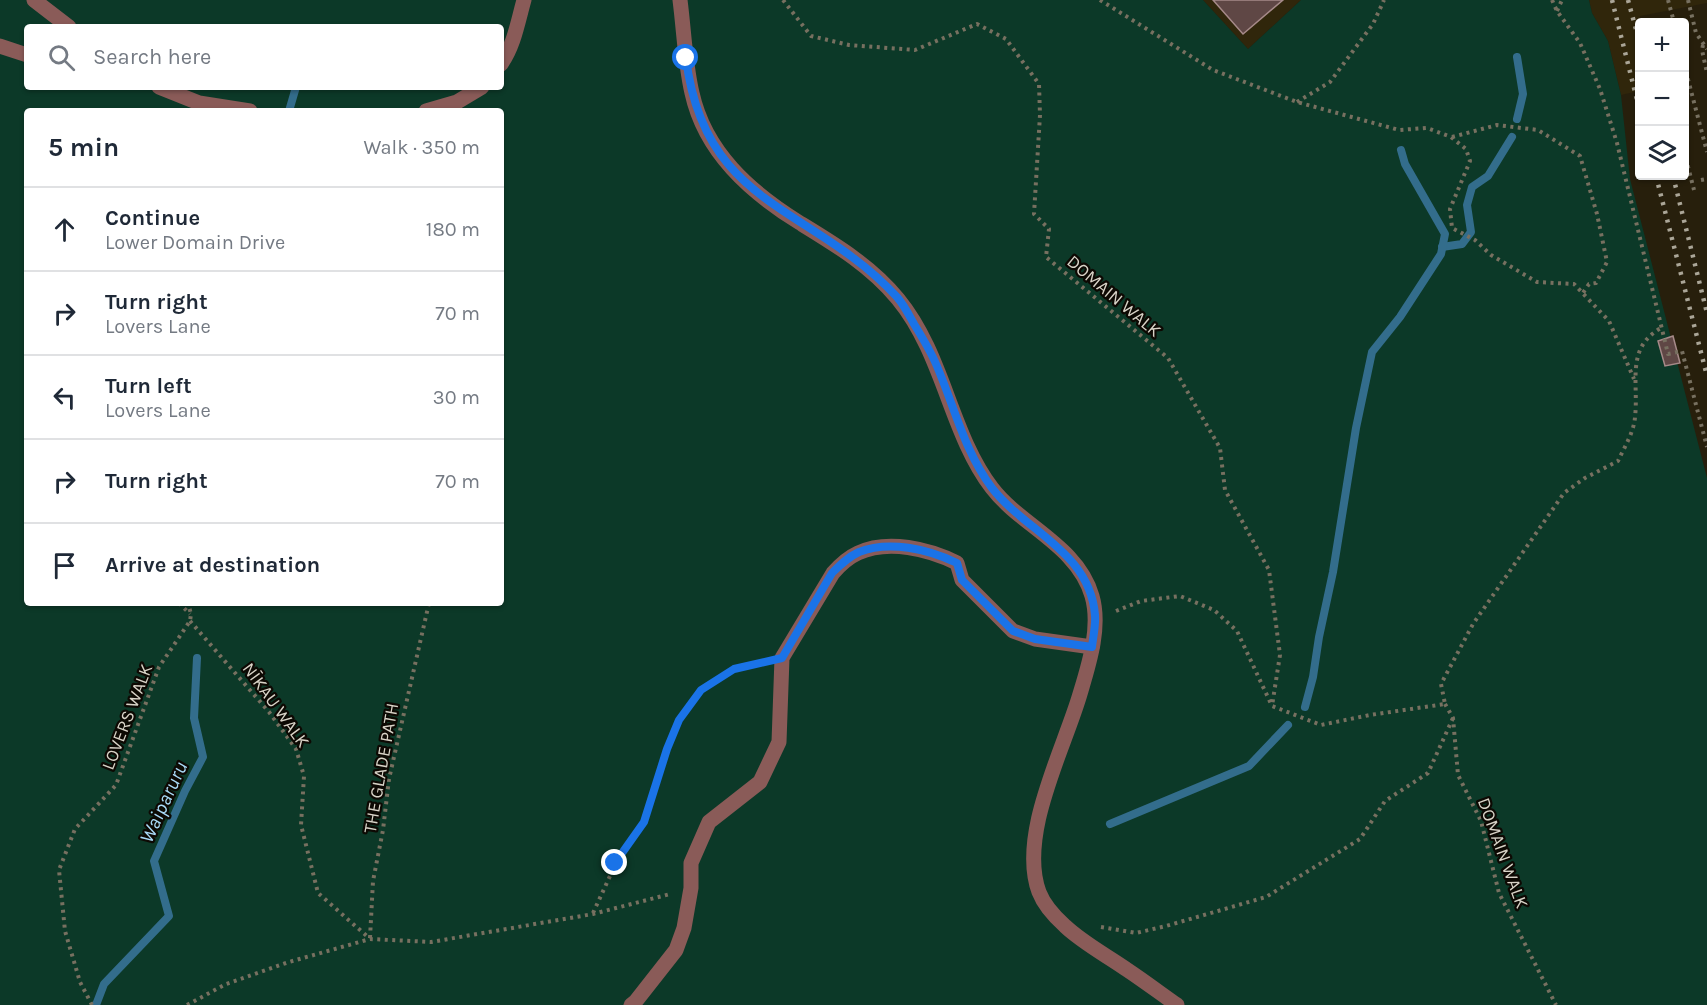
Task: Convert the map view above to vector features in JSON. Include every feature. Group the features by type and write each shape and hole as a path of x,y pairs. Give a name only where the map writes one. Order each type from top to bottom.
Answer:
{"street":[{"path":"34,0 65,24"},
{"path":"504,60 513,39 524,0"},
{"path":"680,0 690,87 706,132 728,165 755,192 771,204 858,260 900,301 936,363 964,437 992,488 1053,543 1082,574 1092,595 1095,617 1092,647 1072,722 1046,791 1039,818 1034,853 1035,876 1040,895 1066,927 1177,1005"},
{"path":"0,46 24,54"},
{"path":"166,90 199,103 230,108"},
{"path":"436,108 457,102 477,90"},
{"path":"631,1005 676,950 684,928 691,888 691,863 709,822 760,782 779,742 782,658 832,573 843,562 859,552 877,548 897,547 941,555 957,563 962,580 1013,631 1035,639 1092,647"}],"path":[{"name":"DOMAIN WALK","path":"783,0 811,36 849,45 915,50 976,24 1006,39 1038,84 1040,115 1034,214 1049,229 1046,257 1168,358 1220,448 1225,490 1269,570 1280,655 1272,706"},
{"path":"1100,0 1214,70 1297,102 1399,130 1427,128 1452,138 1466,149 1470,161 1450,209 1452,228 1475,240 1491,255 1537,282 1574,284 1609,321 1636,383"},
{"path":"1297,102 1330,82 1373,24 1384,0"},
{"path":"1552,0 1557,11 1580,43 1600,89 1617,144 1668,354 1682,351 1707,447"},
{"path":"1557,11 1562,0"},
{"path":"1668,0 1673,18"},
{"path":"1688,0 1696,33 1707,49"},
{"path":"1703,45 1701,50 1707,73"},
{"path":"1686,72 1707,152"},
{"path":"1452,138 1497,125 1538,130 1580,156 1597,214 1607,262 1596,283 1588,284 1583,293"},
{"path":"1689,168 1695,190"},
{"path":"1701,180 1707,179"},
{"path":"1116,611 1141,601 1180,596 1214,610 1237,631 1272,706 1321,725 1444,704 1441,684 1473,624 1564,494 1585,478 1618,461 1635,420 1638,353 1650,335 1661,328"},
{"path":"182,606 191,614"},
{"name":"LOVERS WALK","path":"92,1005 80,982 65,931 59,870 75,829 116,785 159,667 190,621 189,606"},
{"name":"THE GLADE PATH","path":"370,939 373,881 383,830 389,779 428,606"},
{"name":"NĪKAU WALK","path":"190,621 244,681 296,749 304,776 301,825 318,893 370,939"},
{"path":"593,914 615,863 644,822 667,749 679,720 701,690 734,669 782,658"},
{"name":"DOMAIN WALK","path":"1444,704 1453,718 1458,775 1481,820 1499,892 1556,1005"},
{"path":"1095,926 1136,933 1266,897 1360,839 1385,801 1428,772 1453,718"},
{"path":"187,1005 226,984 289,962 370,939 432,942 593,914 691,888"}],"shaded area":[{"path":"1203,0 1301,0 1248,49"},
{"path":"1589,0 1707,0 1707,3 1635,18 1635,92 1621,95 1608,41 1592,13"}],"green space":[{"path":"0,0 1203,0 1248,49 1301,0 1589,0 1592,13 1608,41 1621,95 1630,179 1707,478 1707,1005 0,1005"}],"building":[{"path":"1213,0 1283,0 1243,34"},
{"path":"1673,336 1680,363 1665,366 1658,341"}],"waterway":[{"path":"1517,57 1523,94 1517,119"},
{"name":"Waiparuru","path":"290,108 295,90"},
{"path":"1442,247 1462,244 1471,232 1467,205 1472,187 1488,176 1512,137"},
{"path":"1305,707 1333,572 1356,428 1372,352 1400,317 1441,254 1445,234 1405,164 1401,150"},
{"name":"Waiparuru","path":"96,1005 104,984 169,916 154,861 203,757 194,718 197,658"},
{"path":"1110,824 1249,766 1288,725"}],"railway":[{"path":"1612,0 1635,92"},
{"path":"1628,0 1635,26"},
{"path":"1657,180 1707,376"},
{"path":"1674,180 1707,313"}],"route":[{"path":"615,863 644,822 667,749 679,720 701,690 734,669 782,658 832,573 843,562 859,552 897,547 941,555 957,563 962,580 1013,631 1035,639 1092,647 1095,617 1092,595 1082,574 1068,557 992,488 964,437 936,363 900,301 858,260 771,204 755,192 728,165 706,132 699,116 692,96 686,58"}]}
